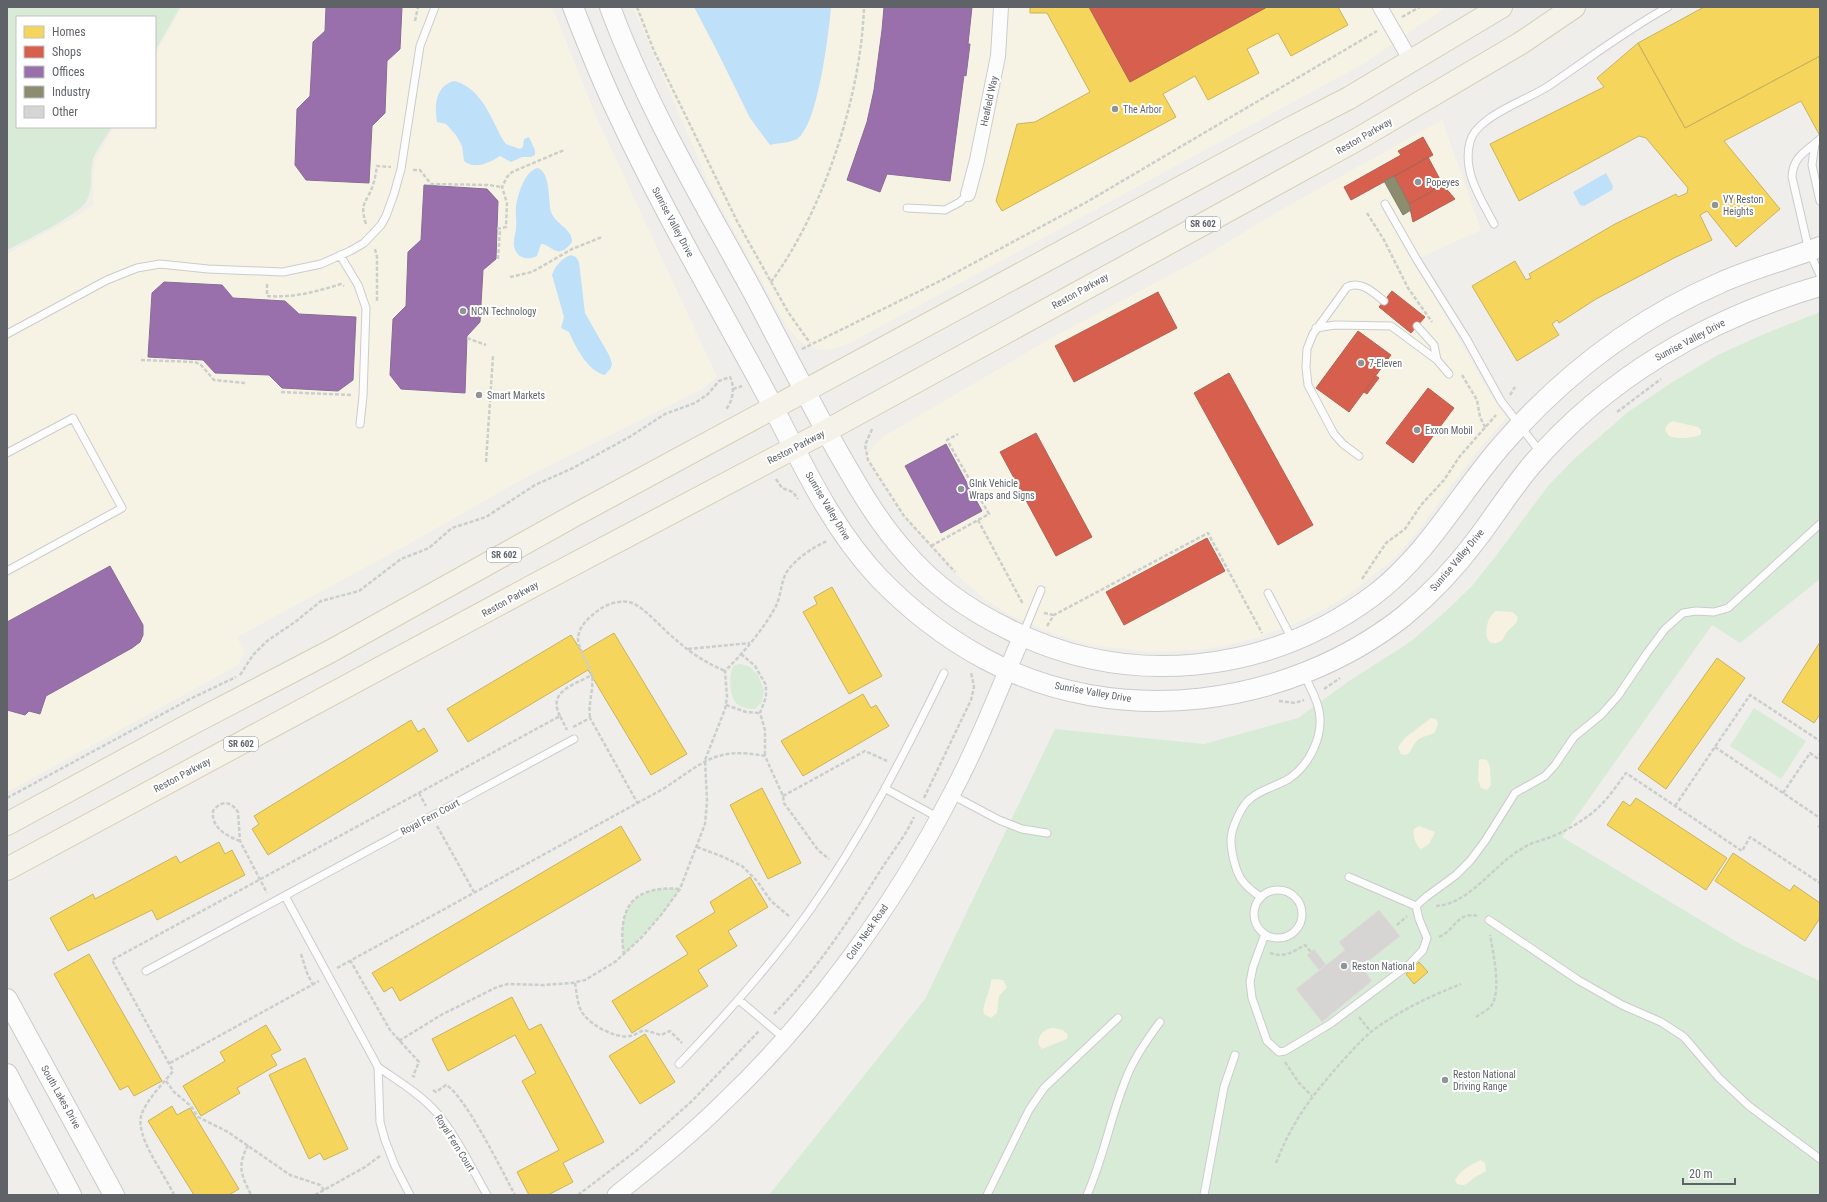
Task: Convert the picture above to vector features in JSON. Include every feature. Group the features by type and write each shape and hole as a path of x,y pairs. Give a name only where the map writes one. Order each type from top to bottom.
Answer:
{"main road":[{"name":"Sunrise Valley Drive","path":"573,7 602,78 630,140 794,447 846,537 876,575 933,626 983,658 1007,670 1037,681 1071,690 1113,698 1163,701 1202,699 1234,694 1278,683 1304,674 1361,646 1395,623 1427,596 1462,558 1511,491 1542,453 1569,425 1600,398 1674,346 1739,315 1820,286"},
{"path":"610,7 637,71 663,126 826,431 874,512 894,539 917,565 959,601 994,622 1022,636 1052,648 1090,659 1148,667 1200,664 1231,659 1289,634 1324,627 1375,594 1422,550 1487,463 1520,425 1542,403 1585,365 1614,343 1656,315 1723,282 1815,249"},
{"name":"SR 602","path":"7,824 176,732 331,651 575,515 805,390 1349,98 1501,7"},
{"name":"Reston Parkway","path":"7,869 826,431 1358,140 1521,43 1574,7"},
{"name":"South Lakes Drive","path":"7,999 114,1195"},
{"path":"7,1074 72,1195"}],"street":[{"name":"Heafield Way","path":"968,194 977,160 998,56 1001,7"},
{"path":"1380,7 1411,61"},
{"name":"Colts Neck Road","path":"616,1195 710,1116 739,1088 785,1039 824,990 871,926 896,889 939,818 951,795 1022,636"}],"lane":[{"path":"7,334 107,280 143,267 166,264 208,269 283,272 308,268 332,260 364,242 376,231 386,216 393,200 401,169 419,51 435,7"},
{"path":"431,16 441,7"},
{"path":"1494,224 1474,186 1468,168 1467,158 1469,143 1477,128 1487,120 1545,88 1626,32 1668,7"},
{"path":"1818,141 1812,165 1820,201"},
{"path":"1818,141 1803,152 1792,168 1794,192 1815,249 1820,275"},
{"path":"907,208 945,210 960,202 968,194"},
{"path":"1385,204 1417,260 1466,338 1498,396 1542,453"},
{"path":"340,255 358,285 366,312 363,396 360,424"},
{"path":"1359,456 1338,439 1308,385 1306,367 1307,349 1316,328 1342,293 1351,285 1366,288 1384,301"},
{"path":"1316,328 1335,325 1391,326 1437,360 1448,374"},
{"path":"1417,326 1434,345 1437,360"},
{"path":"7,454 73,418 122,508 7,572"},
{"path":"1416,906 1426,896 1456,875 1470,862 1515,793 1545,776 1555,765 1574,737 1601,715 1618,696 1647,652 1666,629 1684,613 1696,611 1714,612 1728,608 1820,524"},
{"path":"1022,636 1041,590"},
{"path":"1268,593 1289,634"},
{"path":"678,1064 739,1000 800,924 838,867 886,789 944,672"},
{"path":"1261,897 1250,889 1240,877 1233,854 1231,839 1240,811 1250,799 1290,778 1309,757 1316,742 1320,727 1319,711 1304,674"},
{"name":"Royal Fern Court","path":"146,971 574,739"},
{"path":"886,789 939,818"},
{"path":"951,795 999,820 1022,829 1047,833"},
{"path":"1349,877 1416,906"},
{"path":"1273,891 1289,893 1298,901 1301,912 1299,925 1291,934 1276,938 1265,934 1259,928 1254,918 1255,908 1261,897 1273,891"},
{"name":"Royal Fern Court","path":"285,896 378,1067 380,1122 388,1150 410,1195"},
{"path":"1265,934 1259,949 1250,982 1252,998 1267,1040 1279,1052 1285,1051 1330,1024 1410,964 1423,950 1427,938 1418,919 1416,906"},
{"path":"1488,920 1578,980 1622,1005 1661,1022 1684,1038 1719,1078 1749,1106 1820,1159"},
{"path":"739,1000 785,1039"},
{"path":"987,1195 1029,1110 1044,1088 1118,1018"},
{"path":"1087,1195 1100,1160 1124,1083 1135,1059 1160,1022"},
{"path":"1204,1195 1224,1087 1235,1055"},
{"name":"Royal Fern Court","path":"378,1067 420,1097 437,1113 447,1127 486,1195"}],"path":[{"path":"637,7 654,51 738,223 788,312 810,343 823,340 959,271 1085,203 1371,34"},
{"path":"772,282 796,245 834,159 849,110 856,78 864,7"},
{"path":"1408,14 1420,7"},
{"path":"498,259 498,230 506,227 508,211 508,203 502,187 507,177 512,172 564,150"},
{"path":"362,211 364,201 374,183 377,166 389,167"},
{"path":"431,184 488,185 502,187"},
{"path":"510,277 532,272 572,249 602,237"},
{"path":"268,272 267,296 293,296 309,294 340,284 348,288 377,276 376,252"},
{"path":"467,338 486,345"},
{"path":"486,462 493,356"},
{"path":"141,360 198,363 214,380 245,383"},
{"path":"7,798 206,690 240,675 253,654 267,641 295,622 320,601 343,597 358,591 401,559 429,548 452,528 486,517 535,485 573,468 630,436 665,414 695,403 708,394 719,381 730,377 733,389"},
{"path":"1613,414 1662,379"},
{"path":"281,392 352,395"},
{"path":"873,427 869,433 865,445 868,460 904,516 931,546 989,514 947,440 958,434"},
{"path":"1372,563 1386,543 1405,529 1421,505 1444,480 1460,456 1486,429"},
{"path":"978,520 1021,603 1033,610 1054,615"},
{"path":"1045,630 1054,615 1208,533 1263,634 1289,634"},
{"path":"399,1041 441,1015 497,987 508,984 544,985 575,983 600,972 624,955 661,915 680,889 705,824 707,812 705,760 722,720 726,705 725,671 750,643 776,605 787,572 805,555 820,544 827,541"},
{"path":"590,718 589,705 592,675 580,648 578,637 587,619 608,605 622,602 634,604 687,649 708,663 725,671"},
{"path":"687,649 750,643"},
{"path":"741,654 755,666 766,685 766,697 760,713 765,730 765,756 784,796 784,803 818,850 838,867"},
{"path":"578,1195 636,1151 692,1101 753,1039 765,1023 805,978 834,941 872,885 913,820 971,700 974,686 972,674"},
{"path":"560,716 557,710 556,702 560,693 592,675"},
{"path":"1314,696 1345,675"},
{"path":"1675,806 1750,695 1820,741"},
{"path":"726,705 746,712 760,713"},
{"path":"1715,747 1820,818"},
{"path":"784,796 865,751 898,766"},
{"path":"170,1063 319,981 328,973 350,960 663,789 705,760 723,755 744,752 765,756"},
{"path":"1783,793 1810,752 1817,758 1820,754"},
{"path":"1416,906 1443,906 1463,896 1507,858 1523,847 1549,838 1589,816 1604,802 1626,773 1742,851 1750,837 1820,883"},
{"path":"174,1195 143,1137 140,1121 144,1108 174,1071 112,960 419,793 474,892"},
{"path":"240,841 224,833 214,822 213,811 220,804 230,804 238,812 240,841 259,880"},
{"path":"697,847 722,856 742,866 750,873 775,904 800,924"},
{"path":"624,955 622,924 630,905 645,892 666,888 680,889"},
{"path":"1427,938 1437,938 1443,935 1460,918 1467,914 1481,916 1488,920 1495,966 1496,993 1491,1006 1476,1017"},
{"path":"1259,949 1279,956 1295,951 1305,945 1311,952"},
{"path":"350,960 383,1019 399,1041 420,1062 413,1076 419,1080"},
{"path":"575,983 579,1004 584,1016 600,1028 619,1037 631,1036 644,1030 661,1035 670,1031 691,1051"},
{"path":"1276,1163 1287,1136 1300,1113 1312,1096 1355,1047 1371,1032 1414,1005 1461,984"},
{"path":"1351,1008 1371,1032"},
{"path":"1279,1052 1299,1083 1312,1096"},
{"path":"166,1081 174,1092 191,1106 198,1117 228,1132 290,1175 320,1185 324,1190"},
{"path":"430,1088 436,1092 446,1085 459,1098 470,1113 515,1195"},
{"path":"248,1145 241,1159 242,1177 251,1195"},
{"path":"315,1195 365,1167 388,1150"}],"shaded area":[{"path":"182,7 552,7 595,114 717,377 702,389 521,480 416,540 237,637 244,653 238,665 7,792 7,254 75,217 93,205 95,161 113,128 156,128 156,53"},
{"path":"633,7 1446,7 1363,64 850,343 831,350 817,349 800,341 787,327 712,190"},
{"path":"1442,120 1481,230 1415,260 1490,394 1507,417 1475,454 1410,541 1390,562 1349,594 1299,622 1256,638 1228,645 1198,650 1149,652 1093,645 1057,635 1009,615 985,599 961,579 904,516 889,495 867,457 874,445 886,435 1055,336 1200,259 1279,211"}],"green space":[{"path":"7,7 180,7 156,49 156,16 16,16 16,128 111,128 93,159 90,192 86,202 81,208 62,221 7,250"},
{"path":"1820,312 1820,579 1740,643 1712,625 1562,837 1742,945 1820,981 1820,1195 769,1195 925,999 1055,729 1204,744 1298,718 1349,681 1410,642 1445,612 1471,587 1548,486 1574,459 1628,412 1671,383 1718,355 1764,334"},
{"path":"741,664 750,667 758,675 764,690 762,702 755,709 746,708 737,704 732,696 730,679 732,669 734,665"},
{"path":"1754,708 1806,741 1781,779 1730,746"},
{"path":"666,888 680,889 661,915 624,955 623,930 627,910 641,895"}],"sand":[{"path":"1672,421 1698,427 1701,430 1701,434 1687,438 1671,437 1665,430 1667,425"},
{"path":"1496,611 1512,612 1518,617 1515,624 1502,640 1493,643 1487,638 1486,632 1489,620"},
{"path":"1431,718 1436,719 1438,723 1435,732 1419,739 1409,753 1404,755 1401,754 1398,747 1406,737"},
{"path":"1479,760 1487,760 1490,767 1491,785 1487,790 1481,788 1478,780"},
{"path":"1419,826 1435,832 1429,844 1421,849 1416,843 1414,837 1414,829"},
{"path":"991,980 1003,980 1007,987 999,996 997,1013 991,1018 984,1014 983,1011"},
{"path":"1054,1028 1063,1030 1068,1035 1067,1039 1042,1049 1038,1043 1040,1037 1045,1030"},
{"path":"1481,1160 1485,1163 1486,1171 1466,1184 1457,1184 1455,1180 1460,1173"}],"water":[{"path":"694,7 831,7 825,56 816,98 811,116 804,131 797,139 770,145 750,118"},
{"path":"455,81 472,90 479,97 485,105 506,144 520,149 523,147 524,139 529,137 535,150 535,155 531,157 522,157 511,162 500,156 487,163 477,165 468,164 464,161 462,146 456,135 446,124 437,122 436,116 436,103 440,91 444,86"},
{"path":"538,168 545,175 547,181 551,212 556,220 570,234 572,237 572,242 562,251 555,250 541,244 537,256 526,258 517,253 514,246 516,206 518,195 523,183 529,173"},
{"path":"1606,173 1613,186 1612,190 1584,206 1580,205 1573,192"},
{"path":"571,255 576,257 579,262 585,313 612,363 611,368 605,375 599,373 588,364 583,358 569,332 561,328 564,317 552,275 559,263"}],"building: Homes":[{"name":"The Arbor","path":"1030,7 1089,7 1130,82 1267,7 1338,7 1348,25 1291,56 1278,33 1247,49 1259,73 1208,100 1195,76 1163,94 1176,117 1002,211 996,201 1017,124 1035,122 1090,92 1047,13 1030,13"},
{"path":"1704,7 1820,7 1820,56 1685,128 1638,43"},
{"name":"VY Reston Heights","path":"1638,43 1685,128 1820,56 1820,136 1801,101 1724,141 1780,209 1736,247 1707,211 1700,215 1712,240 1596,299 1559,323 1557,320 1552,324 1559,335 1517,361 1472,286 1515,261 1526,280 1531,278 1529,274 1615,224 1676,194 1678,197 1687,193 1688,188 1646,138 1639,136 1519,201 1490,144 1604,87 1597,78"},
{"path":"832,587 882,676 849,694 803,612 817,604 814,597"},
{"path":"614,633 687,754 651,775 588,670 468,742 447,709 571,635 582,652"},
{"path":"1820,642 1820,714 1814,723 1782,702"},
{"path":"1717,658 1745,678 1666,789 1638,769"},
{"path":"863,694 871,708 876,705 889,726 803,776 781,741"},
{"path":"411,720 418,732 424,728 438,751 268,855 252,829 259,824 254,816"},
{"path":"762,788 801,863 768,879 730,805"},
{"path":"1636,798 1727,858 1706,890 1607,825 1623,801 1630,806"},
{"path":"621,826 641,860 400,1001 392,987 384,992 372,973"},
{"path":"219,842 225,854 232,850 245,875 157,920 152,910 68,951 50,918 93,894 95,899 176,856 180,863"},
{"path":"1733,853 1790,891 1794,885 1820,903 1820,918 1805,941 1715,881"},
{"path":"750,877 768,907 728,931 737,946 698,970 708,986 632,1033 612,1001 688,954 676,936 715,912 710,902"},
{"path":"89,954 162,1081 134,1096 128,1086 120,1090 54,974"},
{"path":"1419,962 1428,972 1414,984 1406,974"},
{"path":"512,997 529,1030 541,1024 604,1142 563,1163 573,1182 548,1195 529,1195 517,1172 559,1150 522,1081 536,1073 515,1035 448,1071 432,1039"},
{"path":"266,1025 281,1050 271,1055 277,1065 237,1088 240,1093 201,1116 183,1086 225,1061 220,1052"},
{"path":"645,1034 675,1082 640,1104 609,1056"},
{"path":"305,1058 348,1149 324,1160 320,1153 309,1159 269,1075"},
{"path":"172,1106 177,1115 190,1108 239,1189 229,1195 194,1195 148,1121"}],"building: Shops":[{"path":"1089,7 1267,7 1130,82"},
{"path":"1423,137 1433,155 1351,200 1344,187 1401,155 1398,151"},
{"path":"1428,157 1443,185 1409,204 1394,176"},
{"path":"1443,185 1455,199 1413,222 1409,204"},
{"path":"1392,291 1425,317 1411,333 1379,307"},
{"path":"1158,292 1177,328 1074,382 1055,346"},
{"path":"1358,331 1391,355 1349,412 1316,388"},
{"path":"1229,373 1313,525 1278,545 1194,393"},
{"path":"1376,376 1379,378 1367,394 1364,392"},
{"path":"1428,388 1454,408 1413,463 1386,443"},
{"path":"1036,433 1092,537 1056,556 1000,452"},
{"path":"1207,538 1225,571 1124,625 1106,592"}],"building: Offices":[{"path":"326,7 402,7 400,49 387,61 385,113 372,126 369,183 306,180 295,165 297,109 310,96 313,42 325,31"},
{"path":"884,7 972,7 968,44 970,44 966,76 964,75 950,181 887,174 880,192 847,180 867,122 874,90"},
{"path":"424,185 487,189 498,201 496,259 483,270 480,322 467,336 465,393 401,389 390,375 393,319 406,306 408,252 421,240"},
{"path":"164,282 222,285 233,298 285,301 299,314 356,317 353,380 338,391 282,388 269,375 215,373 203,360 148,357 152,293"},
{"path":"946,444 982,511 941,533 905,466"},
{"path":"110,566 143,625 143,635 140,642 132,648 46,696 40,714 29,711 25,715 7,710 7,622"}],"building: Industry":[{"path":"1394,176 1411,210 1403,215 1384,181"}],"building: Other":[{"name":"Reston National","path":"1379,910 1400,936 1361,967 1372,981 1322,1022 1296,989 1345,950 1339,942"},
{"path":"1314,949 1326,965 1319,970 1307,955"}],"place":[{"name":"The Arbor","path":"1115,109"},
{"name":"Popeyes","path":"1418,182"},
{"name":"VY Reston Heights","path":"1715,205"},
{"name":"NCN Technology","path":"463,311"},
{"name":"7-Eleven","path":"1361,363"},
{"name":"Smart Markets","path":"479,395"},
{"name":"Exxon Mobil","path":"1417,430"},
{"name":"GInk Vehicle Wraps and Signs","path":"961,489"},
{"name":"Reston National","path":"1344,966"},
{"name":"Reston National Driving Range","path":"1445,1080"}]}
